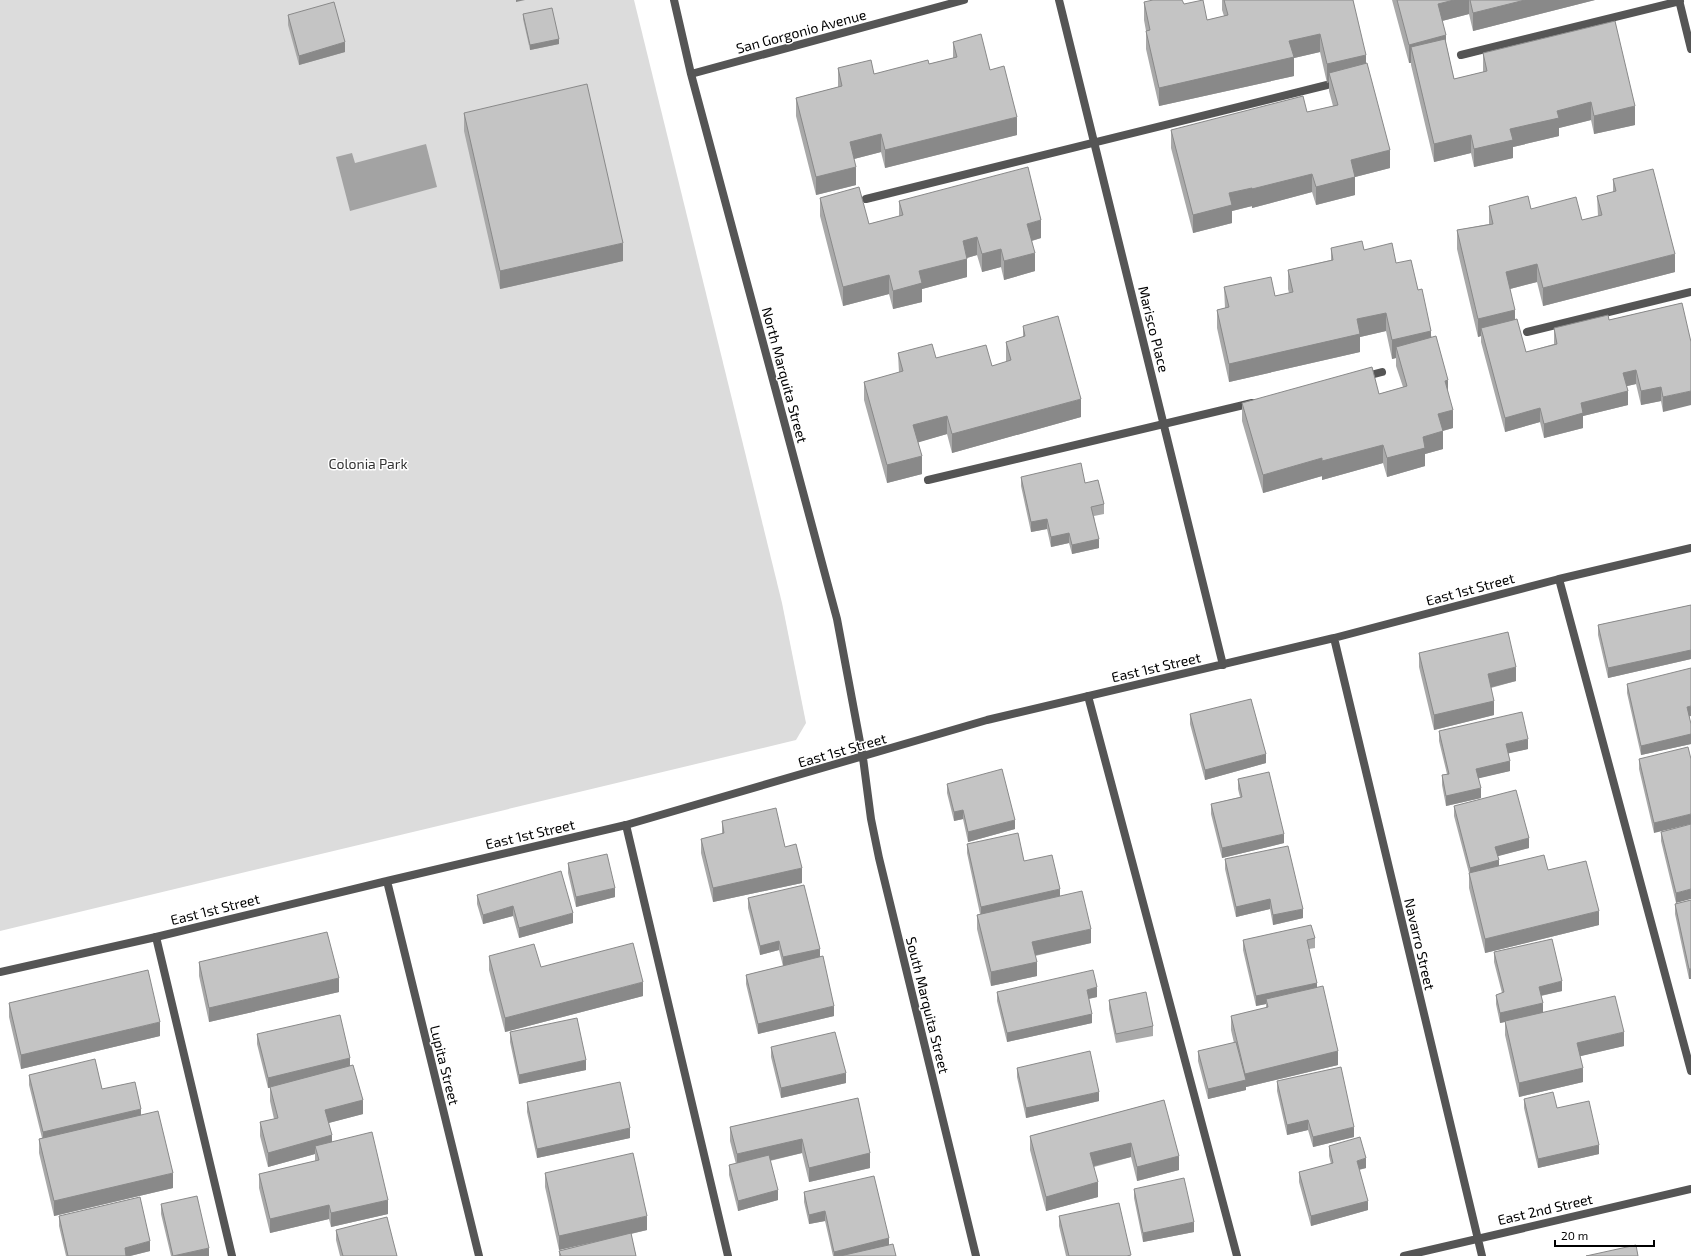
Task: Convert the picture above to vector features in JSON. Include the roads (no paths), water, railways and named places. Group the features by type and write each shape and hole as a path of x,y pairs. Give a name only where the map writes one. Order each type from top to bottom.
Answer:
{"street":[{"name":"North Marquita Street","path":"674,0 691,74 837,619 863,758"},
{"name":"San Gorgonio Avenue","path":"691,74 964,0"},
{"name":"Marisco Place","path":"1059,0 1223,665"},
{"path":"1461,55 1680,1 1691,49"},
{"path":"866,199 1094,144 1327,85"},
{"path":"1527,332 1691,292"},
{"path":"1352,379 1382,372"},
{"path":"928,480 1261,401"},
{"name":"East 1st Street","path":"0,972 156,937 626,825 863,758 987,720 1334,638 1558,578 1691,548"},
{"path":"1558,578 1691,1071"},
{"name":"Navarro Street","path":"1334,638 1482,1256"},
{"path":"1088,696 1237,1256"},
{"name":"South Marquita Street","path":"863,758 871,819 879,858 976,1256"},
{"path":"626,825 728,1256"},
{"name":"Lupita Street","path":"387,881 479,1256"},
{"path":"156,937 232,1256"},
{"name":"East 2nd Street","path":"1404,1256 1691,1189"}],"park label":[{"name":"Colonia Park","path":"368,463"}]}
